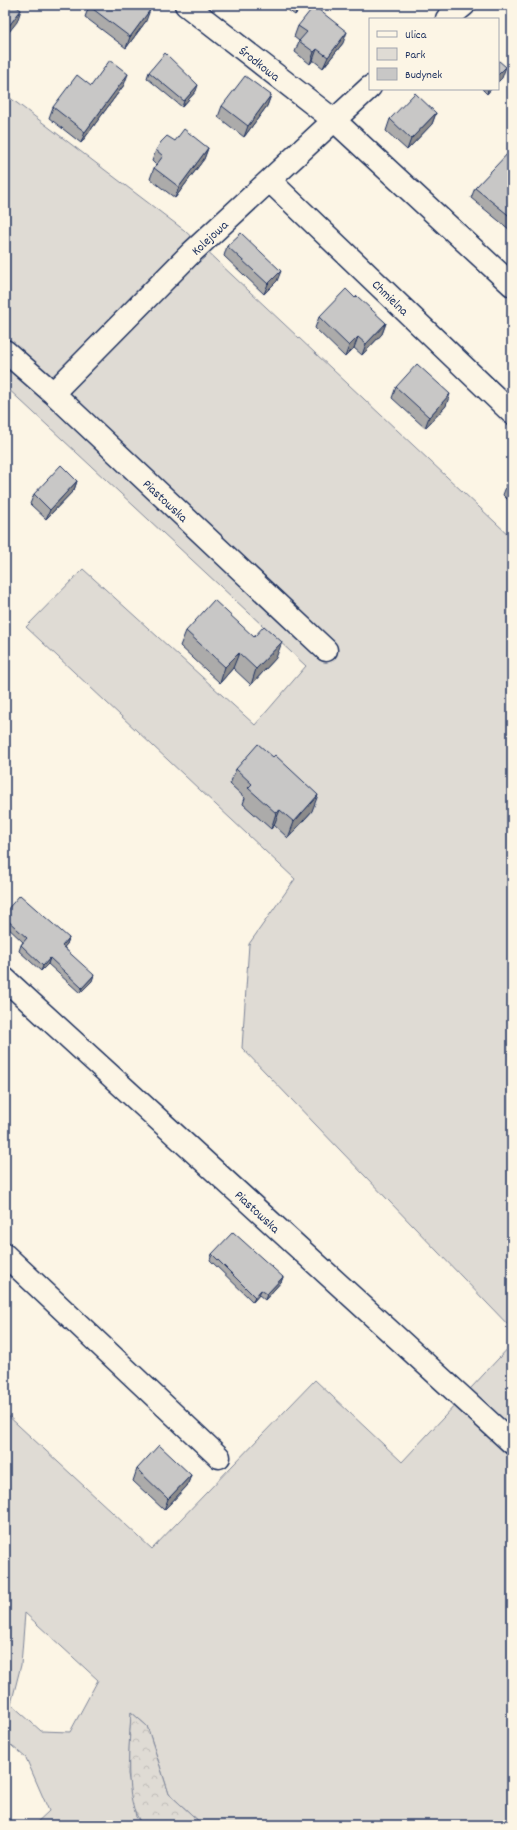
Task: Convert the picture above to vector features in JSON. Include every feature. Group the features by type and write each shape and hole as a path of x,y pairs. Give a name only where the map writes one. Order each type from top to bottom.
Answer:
{"street":[{"name":"Środkowa","path":"186,5 335,121 512,285"},
{"path":"448,18 464,5"},
{"name":"Kolejowa","path":"53,393 192,253 369,88"},
{"name":"Chmielna","path":"270,181 512,413"},
{"name":"Piastowska","path":"5,351 53,393 326,650"},
{"name":"Piastowska","path":"5,979 512,1442"},
{"path":"5,1255 219,1457"}],"green space":[{"path":"5,94 184,230 512,538 512,1329 242,1048 249,944 295,879 26,627 83,569 255,725 306,666 5,386"},
{"path":"512,1344 512,1825 203,1825 169,1794 147,1726 131,1712 128,1774 136,1817 143,1825 34,1825 49,1811 26,1758 5,1740 5,1413 152,1549 315,1380 402,1462","holes":["25,1613 98,1680 70,1732 41,1731 11,1704 21,1665"]},
{"path":"131,1712 147,1726 169,1794 203,1825 143,1825 136,1815 132,1802 129,1771"}],"building":[{"path":"5,5 14,5 21,10 5,31"},
{"path":"89,5 143,5 150,10 130,37"},
{"path":"314,6 347,32 328,57 317,49 314,52 299,41 307,32 298,26"},
{"path":"165,53 198,85 184,101 149,72"},
{"path":"110,60 128,74 85,132 53,107 77,75 91,86"},
{"path":"499,61 506,67 499,74"},
{"path":"245,76 271,95 248,126 222,106"},
{"path":"415,93 436,113 411,139 390,119"},
{"path":"184,129 208,148 179,187 154,168 163,156 156,150 161,142 167,136 175,141"},
{"path":"511,150 512,151 512,218 475,188"},
{"path":"241,233 281,271 268,284 227,246"},
{"path":"346,289 355,298 357,296 386,323 366,344 358,337 349,346 319,317"},
{"path":"417,364 450,394 429,417 396,387"},
{"path":"61,465 77,481 50,510 34,494"},
{"path":"512,479 512,489 507,484"},
{"path":"214,600 254,637 264,626 282,642 256,669 239,653 225,667 186,631"},
{"path":"258,744 273,757 275,755 318,795 294,822 280,810 276,813 248,788 252,784 236,769"},
{"path":"20,895 69,938 62,946 94,975 82,988 50,958 43,966 21,945 27,938 5,918 5,912"},
{"path":"233,1232 283,1277 267,1294 261,1290 255,1297 212,1254"},
{"path":"159,1445 191,1475 168,1499 137,1469"}]}
